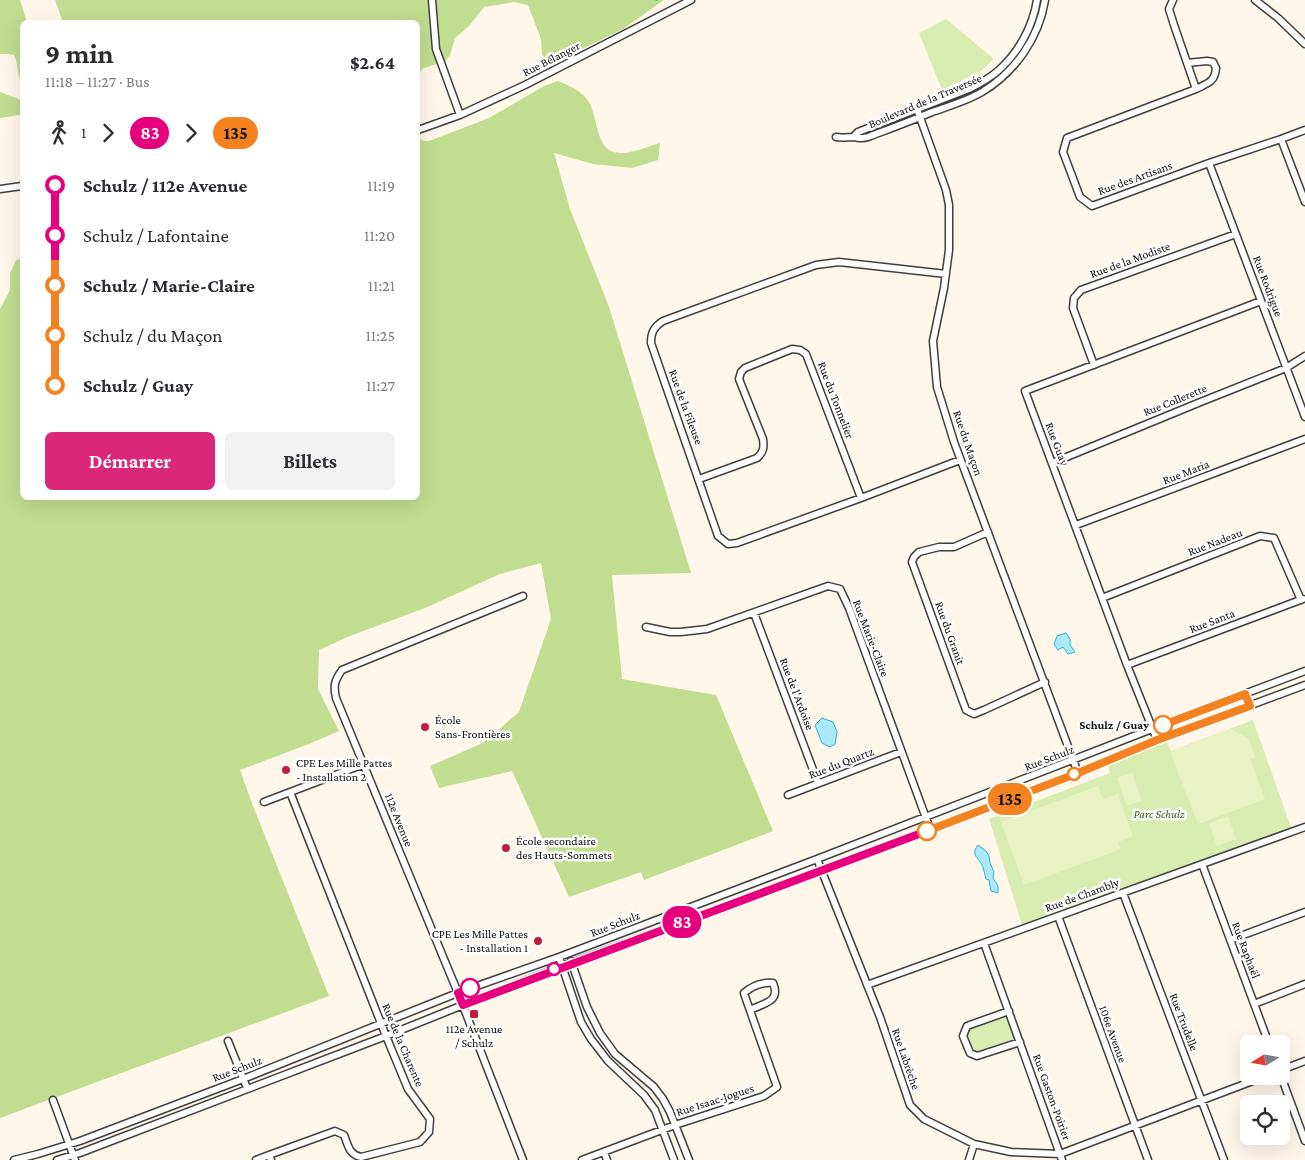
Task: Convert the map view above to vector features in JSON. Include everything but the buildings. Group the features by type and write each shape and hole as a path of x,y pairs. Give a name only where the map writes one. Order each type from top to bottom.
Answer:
{"street":[{"path":"432,0 436,49 460,114"},
{"name":"Rue Bélanger","path":"420,129 460,114 524,85 691,0"},
{"name":"Boulevard de la Traversée","path":"853,137 858,132 983,82 1012,56 1025,36 1033,18 1037,0"},
{"name":"Boulevard de la Traversée","path":"836,137 862,139 981,93 1006,74 1020,59 1032,39 1040,20 1045,0"},
{"path":"1173,0 1169,9 1196,89"},
{"path":"1255,0 1278,18 1305,44"},
{"name":"Rue des Artisans","path":"1187,63 1212,62 1216,68 1216,75 1212,81 1196,89 1067,138 1063,152 1080,197 1092,206 1305,130"},
{"name":"Rue du Maçon","path":"917,109 946,190 949,205 949,250 944,288 933,341 937,387 960,460 1078,773"},
{"path":"1281,140 1305,202"},
{"name":"Rue Rodrigue","path":"1209,163 1305,417"},
{"path":"0,189 20,186"},
{"name":"Rue de la Modiste","path":"1094,365 1073,308 1074,298 1081,290 1236,234"},
{"name":"Rue de la Fileuse","path":"946,274 839,262 816,265 663,321 655,327 651,335 651,344 718,536 728,544 737,543 960,460"},
{"name":"Rue Guay","path":"1157,740 1127,666 1025,391 1261,301"},
{"name":"Rue du Tonnelier","path":"699,479 757,458 761,454 764,447 763,439 739,379 741,372 745,368 792,349 800,350 806,354 861,498"},
{"name":"Rue Collerette","path":"1052,462 1286,368 1305,356"},
{"name":"Rue Maria","path":"1076,525 1305,439"},
{"name":"Rue du Granit","path":"988,532 954,547 939,547 919,552 912,562 966,710 974,714 1045,682"},
{"name":"Rue Nadeau","path":"1102,598 1260,536 1274,538 1303,599"},
{"name":"Rue Marie-Claire","path":"646,627 670,632 707,629 828,586 840,589 849,608 930,829"},
{"name":"112e Avenue","path":"523,596 342,670 336,678 334,688 336,698 463,1005 523,1160"},
{"name":"Rue Santa","path":"1127,666 1303,599"},
{"name":"Rue de l'Ardoise","path":"754,613 818,783"},
{"name":"Rue Schulz","path":"14,1160 70,1145 243,1079 458,993 559,957 817,859 1305,671"},
{"name":"Rue Schulz","path":"57,1160 74,1158 247,1088 386,1036 563,966 822,871 1078,773 1157,740 1305,685"},
{"path":"1245,694 1250,706"},
{"name":"Rue du Quartz","path":"788,794 901,752"},
{"path":"264,802 364,764"},
{"path":"1009,785 1013,798"},
{"name":"Rue de la Charente","path":"270,1158 335,1131 344,1135 350,1151 355,1156 361,1157 420,1142 429,1132 430,1119 408,1089 290,792"},
{"name":"Rue de Chambly","path":"867,985 1305,826"},
{"name":"Rue Labrèche","path":"817,859 880,1017 910,1105 924,1119 974,1144 1011,1152 1061,1157 1242,1085"},
{"name":"Rue Raphaël","path":"1202,864 1266,1035"},
{"name":"Rue Trudelle","path":"1123,893 1224,1160"},
{"path":"1230,940 1305,912"},
{"name":"106e Avenue","path":"1058,916 1148,1160"},
{"name":"Rue Gaston-Poirier","path":"984,943 1061,1157"},
{"path":"568,953 587,1007 600,1033 615,1054 654,1088 670,1112 688,1160"},
{"path":"559,957 581,1022 608,1061 644,1095 655,1110 674,1160"},
{"path":"507,975 511,986"},
{"name":"Rue Isaac-Jogues","path":"582,1160 675,1125 764,1096 777,1087 744,993 749,988 765,982 773,983 776,990 772,999 750,1010"},
{"path":"1254,1004 1305,984"},
{"name":"Rue Gaston-Poirier","path":"1009,1011 967,1026 963,1036 970,1053 977,1056 1020,1042"},
{"path":"228,1041 247,1088"},
{"path":"1290,1067 1305,1061"},
{"path":"1284,1085 1305,1141"},
{"path":"53,1100 74,1158"},
{"path":"969,1160 974,1144"},
{"path":"604,1152 607,1160"},
{"path":"256,1160 270,1158"}],"green space":[{"path":"0,0 20,0 26,20 20,20 20,78 14,55 0,54"},
{"path":"55,0 664,0 623,29 559,60 550,62 542,55 541,39 528,5 514,2 484,7 469,26 455,38 450,55 445,62 423,68 420,72 420,20 62,20"},
{"path":"946,19 994,59 981,71 942,90 919,33"},
{"path":"558,81 577,90 584,96 591,106 602,141 613,152 631,152 660,143 658,160 632,168 593,164 554,153 570,209 609,307 691,573 612,575 622,679 716,695 773,831 644,880 641,872 569,897 512,771 439,788 430,766 483,743 519,712 551,619 541,563 500,574 425,608 350,636 319,650 318,689 339,731 240,770 329,996 0,1118 0,309 10,290 10,273 16,260 20,259 20,500 420,500 420,138 423,141 429,141 489,118 544,86"},
{"path":"0,92 20,99 20,116 0,118"},
{"name":"Parc Schulz","path":"1253,720 1293,833 1024,931 989,819 1110,773 1108,765 1167,742 1171,751"},
{"path":"1230,729 1248,738 1255,757 1250,759 1265,799 1198,824 1170,752"},
{"path":"1132,773 1142,801 1127,806 1117,778"},
{"path":"1098,786 1103,799 1118,794 1133,836 1118,842 1121,849 1024,885 1001,822"},
{"path":"1228,816 1236,839 1217,846 1209,823"},
{"path":"1009,1011 1020,1042 977,1056 970,1053 963,1036 967,1026"}],"water":[{"path":"1066,633 1070,639 1070,645 1075,652 1068,654 1063,647 1058,650 1054,644 1057,636"},
{"path":"822,718 833,722 837,732 835,744 830,747 822,743 815,725"},
{"path":"978,845 989,856 994,872 993,878 998,886 998,893 991,891 989,880 986,879 983,867 975,854"}],"bus line":[{"name":"135","path":"927,831 1078,773 1157,740 1250,706 1245,694 1163,725"},
{"name":"83","path":"470,988 458,993 463,1005 568,964 927,831"}],"place":[{"name":"Schulz / Guay","path":"1163,725"},
{"name":"École Sans-Frontières","path":"425,727"},
{"name":"CPE Les Mille Pattes - Installation 2","path":"286,770"},
{"name":"École secondaire des Hauts-Sommets","path":"506,848"},
{"name":"CPE Les Mille Pattes - Installation 1","path":"538,941"},
{"name":"112e Avenue / Schulz","path":"474,1014"}]}
